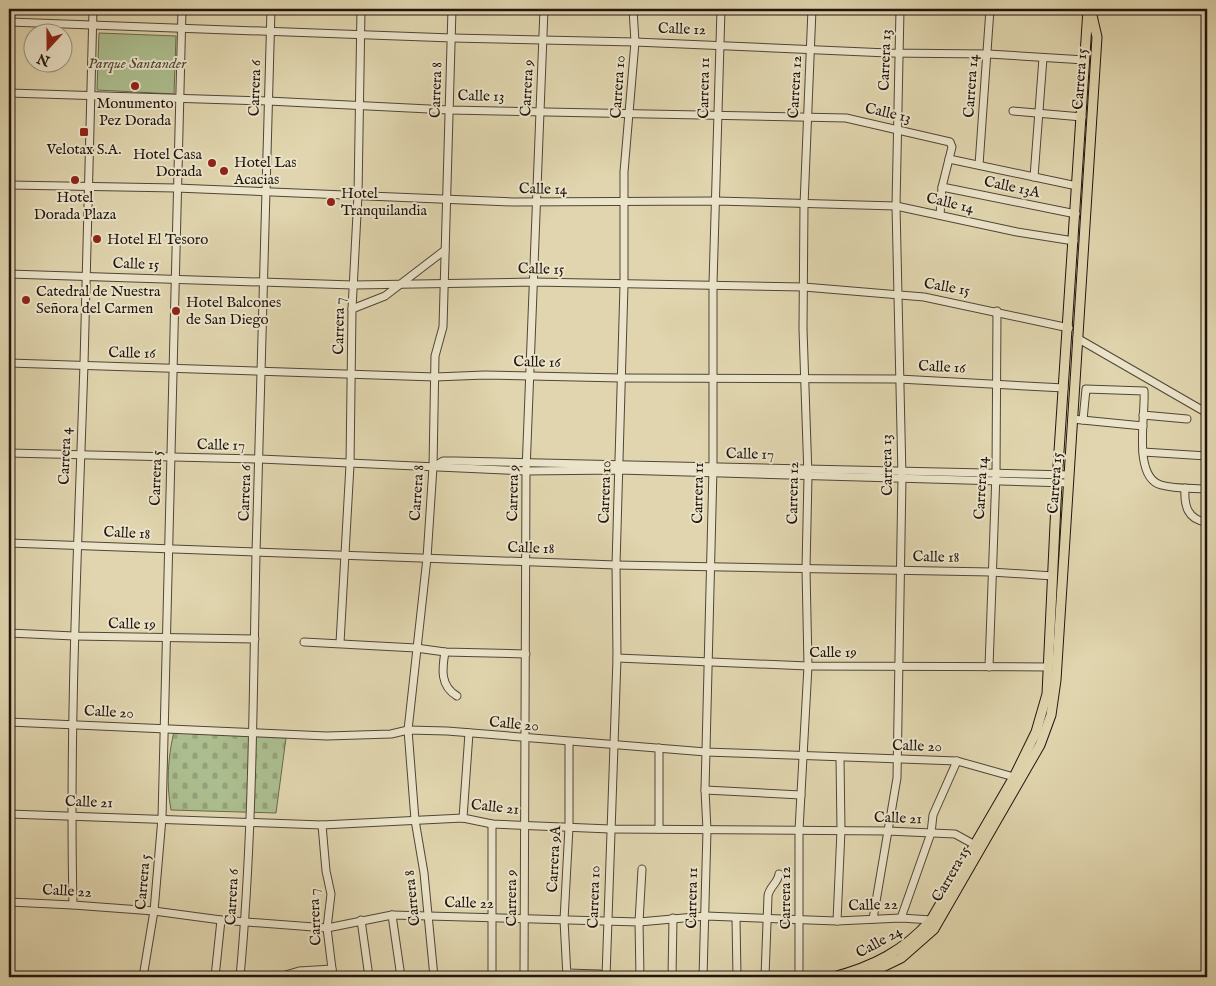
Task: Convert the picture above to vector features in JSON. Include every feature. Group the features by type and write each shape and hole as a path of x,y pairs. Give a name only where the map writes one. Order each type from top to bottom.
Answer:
{"main road":[{"name":"Carrera 15","path":"932,924 1014,777 1044,712 1049,667 1058,479 1085,60 1090,9"},
{"name":"Carrera 15","path":"932,924 1032,762 1047,730 1055,697 1097,38 1090,9"},
{"name":"Calle 24","path":"833,977 869,966 885,958 932,924"},
{"name":"Calle 24","path":"862,977 901,958 932,924"}],"street":[{"name":"Carrera 4","path":"73,904 71,816 76,544 84,366 87,187 93,9"},
{"name":"Carrera 5","path":"143,977 154,912 162,818 167,549 182,9"},
{"name":"Carrera 6","path":"240,977 245,922 253,733 264,283 264,192 271,9"},
{"name":"Carrera 7","path":"340,643 347,554 350,465 352,309 358,195 361,9"},
{"name":"Carrera 8","path":"434,977 408,730 427,558 433,467 436,356 443,327 452,9"},
{"name":"Carrera 9","path":"524,977 527,468 544,9"},
{"name":"Carrera 10","path":"608,976 607,921 617,658 616,565 624,285 624,172 635,42 633,9"},
{"name":"Carrera 11","path":"703,977 706,916 707,830 705,790 713,470 713,284 721,9"},
{"name":"Carrera 12","path":"799,977 799,830 808,666 806,569 808,472 805,379 804,204 812,9"},
{"name":"Carrera 13","path":"873,919 895,800 897,778 902,474 896,206 896,130 900,9"},
{"name":"Carrera 14","path":"979,165 990,9"},
{"name":"Calle 12","path":"9,22 452,38 719,44 811,49 988,54 1085,60"},
{"path":"1034,177 1043,58"},
{"name":"Calle 13","path":"9,93 268,101 449,110 846,118 950,142 949,159"},
{"path":"1014,111 1082,117"},
{"path":"940,215 942,187 949,159 1078,186"},
{"name":"Calle 14","path":"9,185 176,188 536,203 716,201 896,206 1017,232 1074,241"},
{"name":"Calle 13A","path":"942,187 1076,214"},
{"path":"352,309 385,296 445,250"},
{"name":"Calle 15","path":"9,274 264,283 399,285 533,282 804,287 897,293 950,301 1069,328"},
{"name":"Carrera 14","path":"988,667 996,476 997,311"},
{"path":"1078,338 1207,413"},
{"name":"Calle 16","path":"9,363 435,377 485,374 621,378 899,379 1064,388"},
{"path":"1083,420 1086,389 1144,391 1144,466 1155,483 1185,488 1207,489"},
{"path":"1144,415 1187,419"},
{"path":"1072,419 1143,426"},
{"name":"Calle 17","path":"9,452 170,458 260,459 350,465 527,468 619,467 1069,479"},
{"path":"1143,452 1207,456"},
{"path":"1185,488 1184,504 1196,519 1207,522"},
{"name":"Calle 18","path":"9,543 616,565 991,572 1054,576"},
{"name":"Calle 19","path":"9,633 255,639"},
{"path":"304,642 416,648 445,652 526,654"},
{"path":"445,652 443,673 445,684 457,696"},
{"name":"Calle 19","path":"617,658 808,666 1049,667"},
{"name":"Calle 20","path":"9,722 327,736 391,734 408,730 706,752 957,761 1014,777"},
{"path":"463,818 469,734"},
{"name":"Carrera 9A","path":"567,975 564,920 569,827 569,742"},
{"path":"659,748 659,829"},
{"path":"837,921 841,830 840,758"},
{"path":"901,918 930,832 933,815 957,761"},
{"path":"705,790 801,795"},
{"name":"Calle 21","path":"9,814 322,825 463,818 492,824 610,829 930,832 955,834 976,844"},
{"path":"492,824 492,977"},
{"name":"Carrera 7","path":"322,825 326,871 331,894 327,928 333,977"},
{"path":"640,977 639,922 642,869"},
{"path":"765,977 769,889 779,874"},
{"name":"Calle 22","path":"9,902 73,904 220,920 327,928 392,915 639,922 706,916 837,921 901,918 932,924"},
{"path":"392,915 401,977"},
{"path":"672,977 673,918"},
{"path":"736,918 737,977"},
{"path":"215,977 220,920"},
{"path":"360,920 368,977"},
{"path":"279,977 299,971 332,969"},
{"path":"567,975 608,976"}],"green space":[{"name":"Parque Santander","path":"99,33 176,36 174,94 97,90"},
{"path":"174,731 286,738 276,813 171,810 168,770"}],"place":[{"name":"Monumento Pez Dorada","path":"135,86"},
{"name":"Velotax S.A.","path":"84,132"},
{"name":"Hotel Casa Dorada","path":"212,163"},
{"name":"Hotel Las Acacias","path":"224,171"},
{"name":"Hotel Dorada Plaza","path":"75,180"},
{"name":"Hotel Tranquilandia","path":"331,202"},
{"name":"Hotel El Tesoro","path":"97,239"},
{"name":"Catedral de Nuestra Señora del Carmen","path":"26,300"},
{"name":"Hotel Balcones de San Diego","path":"176,311"}]}
